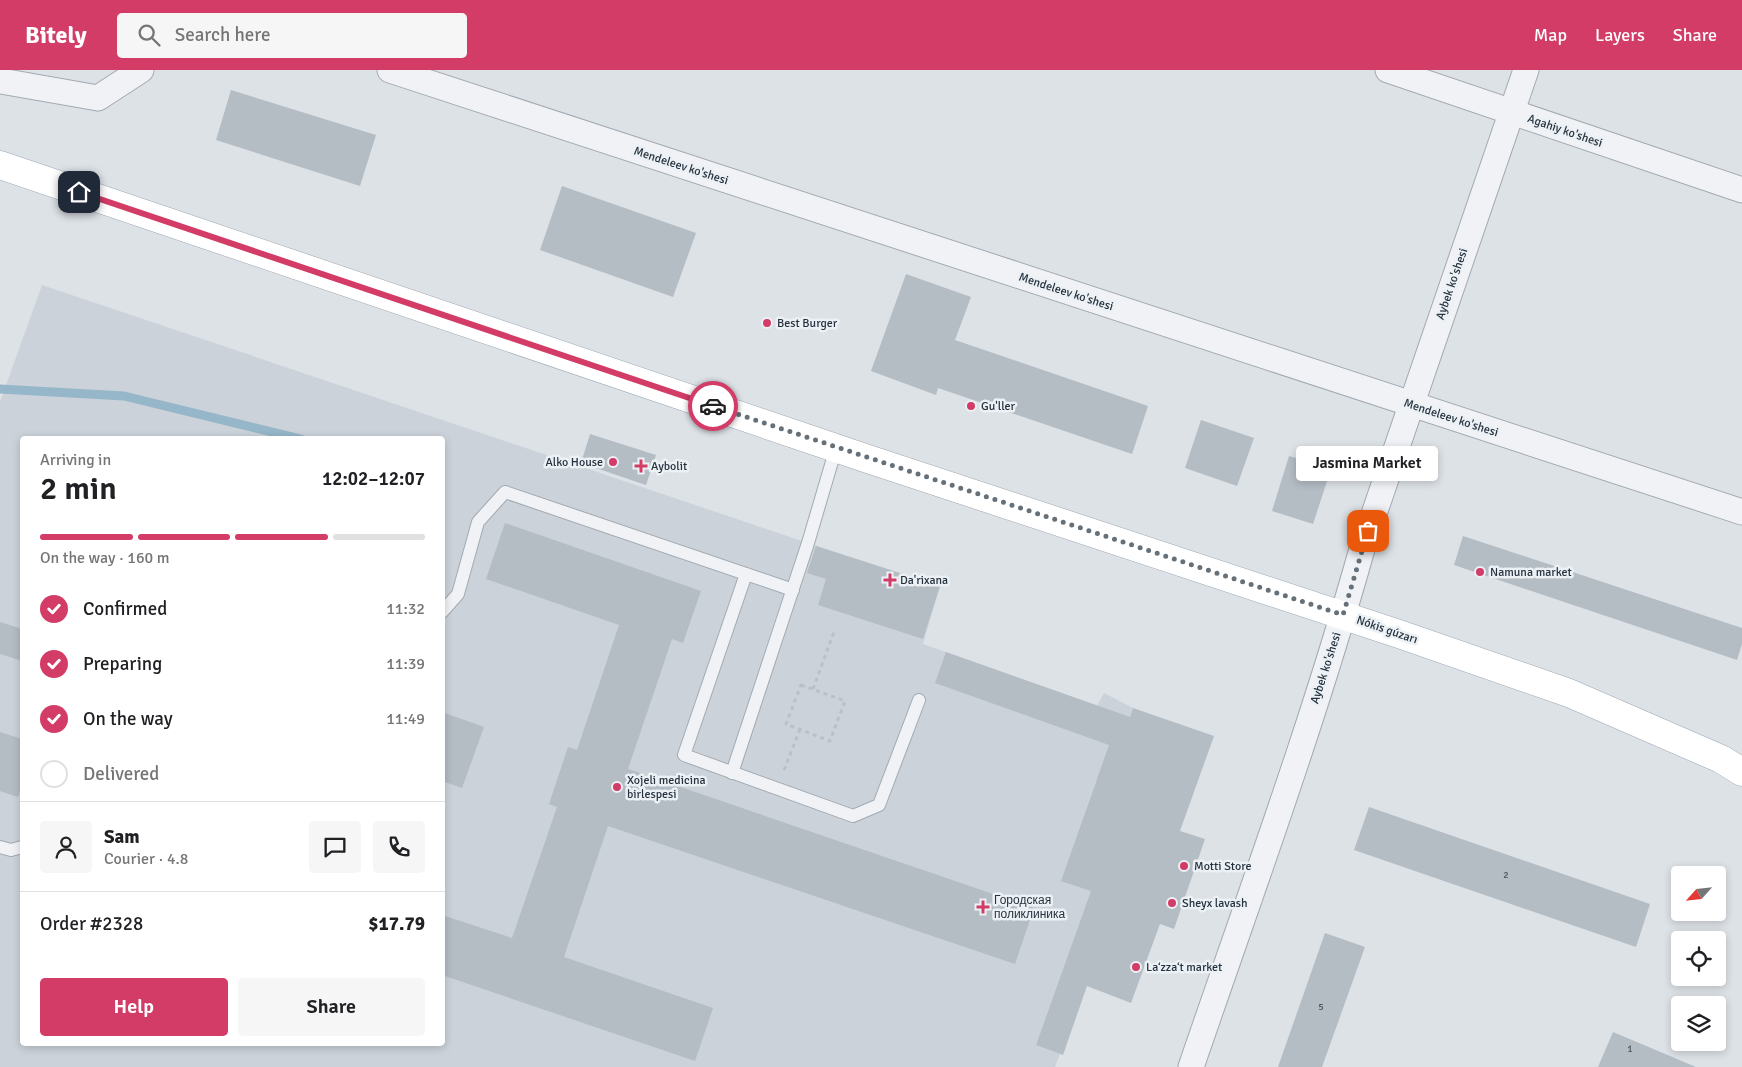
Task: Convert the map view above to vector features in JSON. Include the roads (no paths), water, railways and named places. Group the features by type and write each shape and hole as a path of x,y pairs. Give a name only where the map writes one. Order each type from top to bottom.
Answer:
{"main road":[{"name":"Nókis gúzarı","path":"0,165 836,448 1343,615 1569,693 1721,759 1742,772"}],"street":[{"path":"2,79 98,98 141,70"},
{"name":"Mendeleev ko'shesi","path":"390,70 1742,512"},
{"name":"Agahiy ko'shesi","path":"1388,70 1742,190"},
{"name":"Aybek ko'shesi","path":"1191,1067 1266,851 1410,405 1526,70"}],"lane":[{"path":"732,773 793,590 836,448"},
{"path":"445,609 458,594 478,522 505,492 793,590"},
{"path":"746,574 684,755 853,816 879,805 919,700"},
{"path":"0,846 11,850 20,848"}],"waterway":[{"path":"0,389 124,396 289,436"}],"place":[{"name":"Best Burger","path":"767,323"},
{"name":"Gu'ller","path":"971,406"},
{"name":"Alko House","path":"613,462"},
{"name":"Aybolit","path":"641,466"},
{"name":"Jasmina Market","path":"1368,531"},
{"name":"Namuna market","path":"1480,572"},
{"name":"Da'rixana","path":"890,580"},
{"name":"Xojeli medicina birlespesi","path":"617,787"},
{"name":"Motti Store","path":"1184,866"},
{"name":"Sheyx lavash","path":"1172,903"},
{"name":"Городская поликлиника","path":"983,907"},
{"name":"Laʻzzaʻt market","path":"1136,967"}]}
